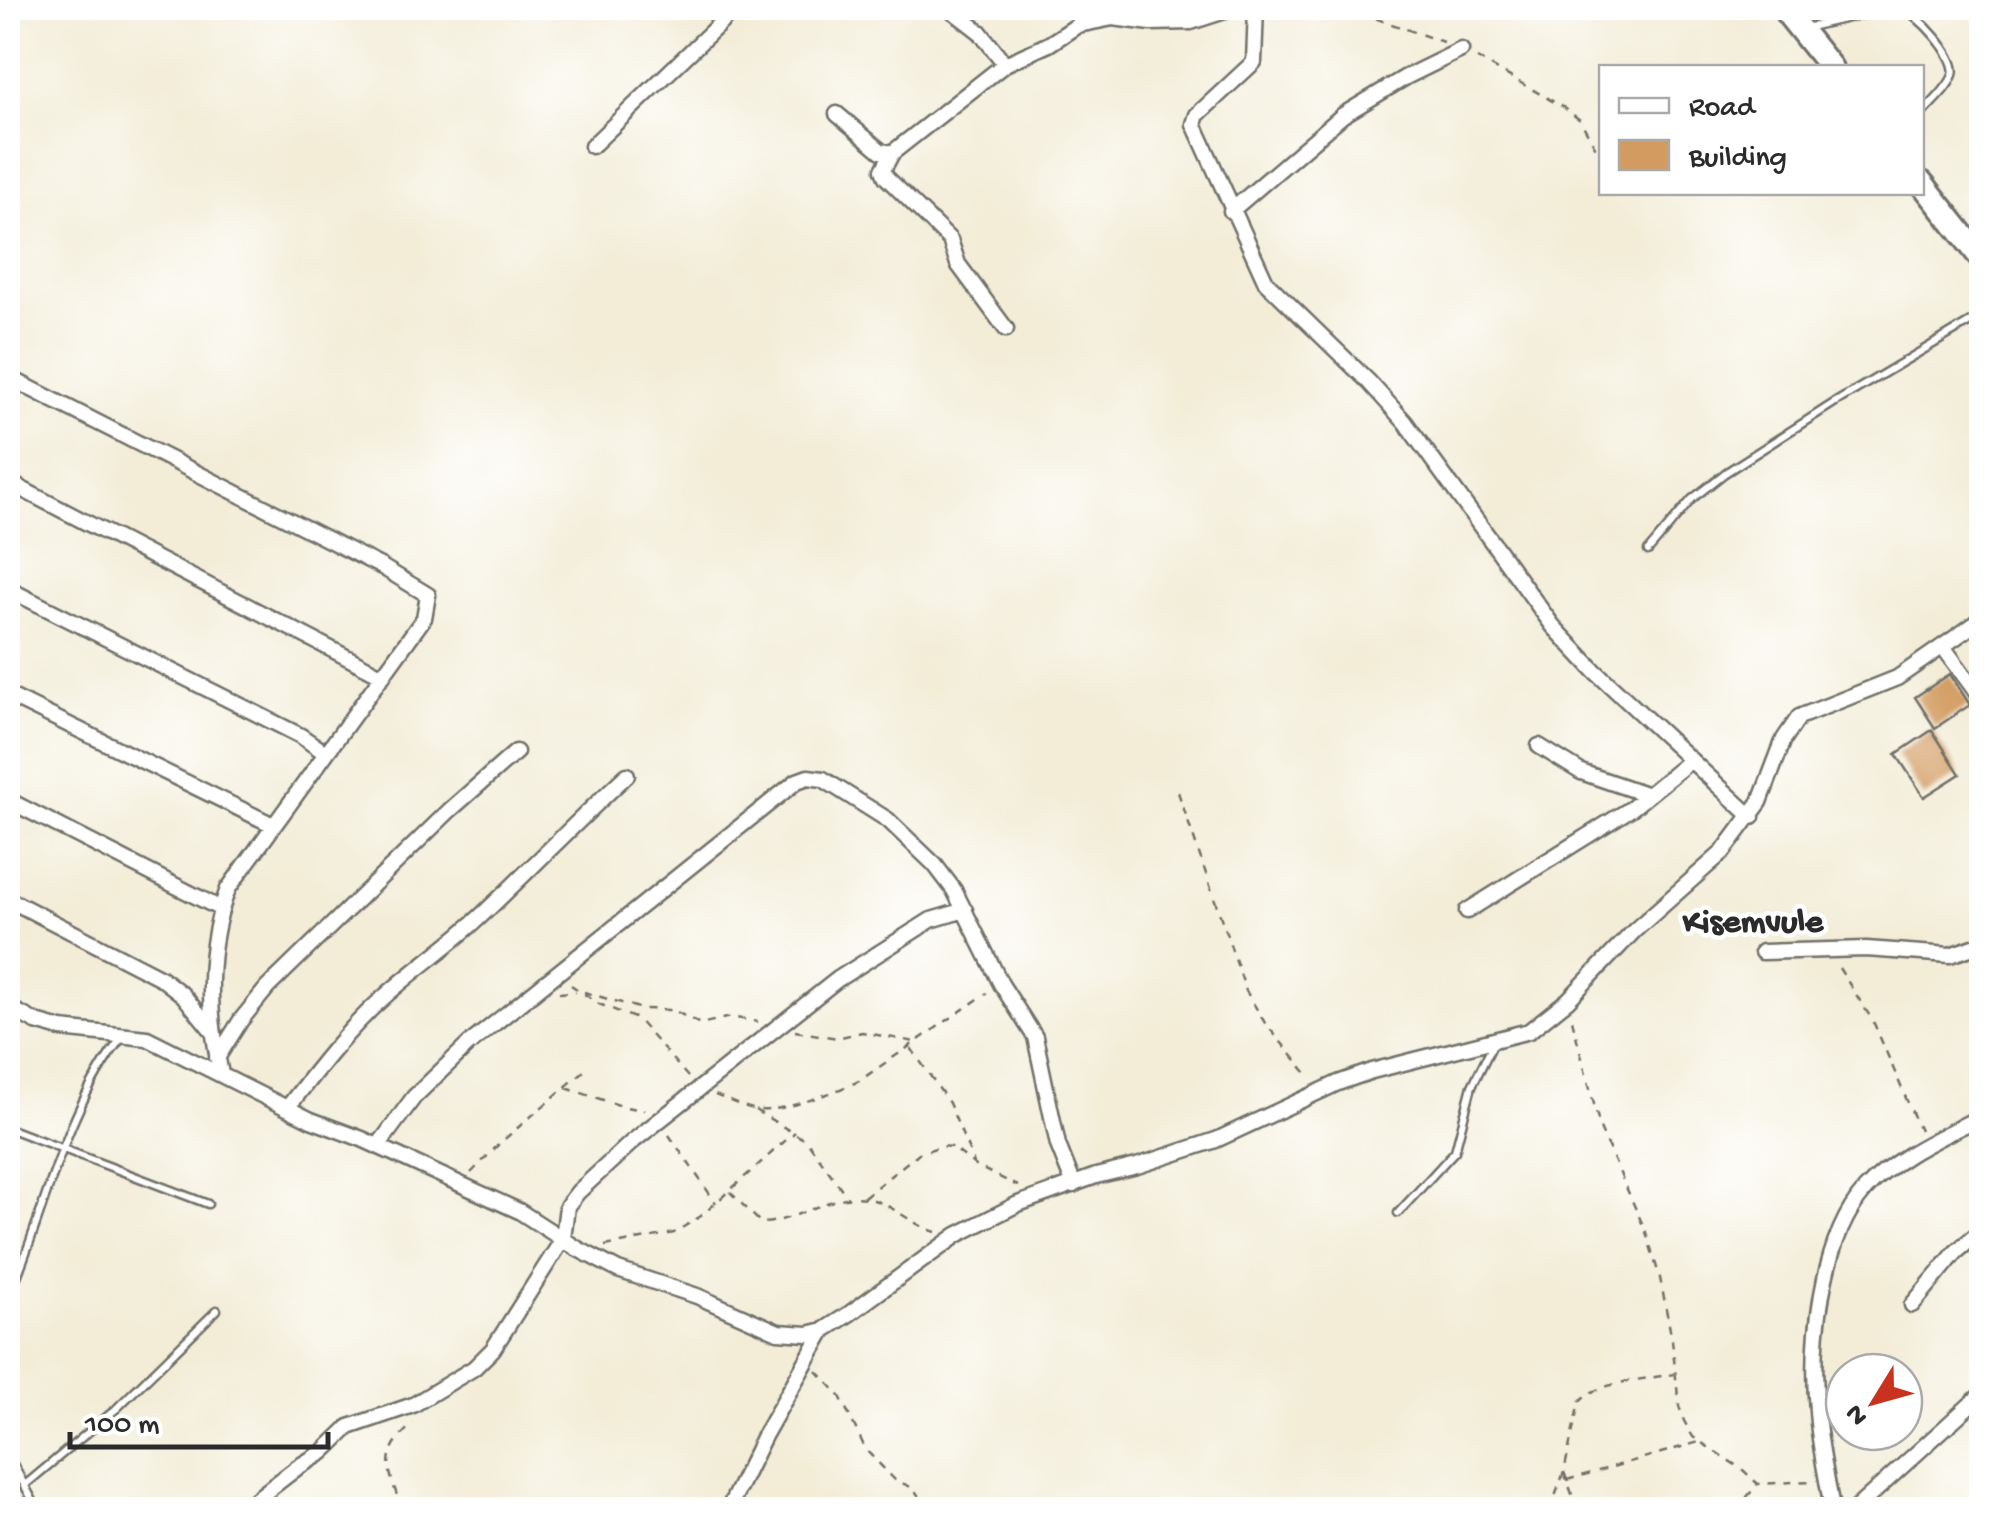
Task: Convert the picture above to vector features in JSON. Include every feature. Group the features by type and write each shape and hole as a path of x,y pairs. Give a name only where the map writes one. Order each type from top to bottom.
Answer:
{"highway":[{"path":"1783,8 1829,65"},
{"path":"1924,185 1982,259"}],"street":[{"path":"592,146 736,8"},
{"path":"949,8 980,32 1006,64"},
{"path":"1006,330 958,264 950,240 886,177 883,170 892,153 1006,64 1087,21 1113,18 1151,24 1191,22 1234,8"},
{"path":"1256,8 1254,62 1198,115 1194,124 1266,282 1405,422 1553,626 1595,671 1752,816"},
{"path":"1231,211 1343,114 1461,50"},
{"path":"837,114 880,151 892,153"},
{"path":"8,377 382,567 429,598 424,618 228,888 213,950 211,1029 221,1074"},
{"path":"8,482 383,676"},
{"path":"8,589 301,736 324,752"},
{"path":"8,1006 36,1022 61,1029 147,1038 311,1120 378,1146 519,1211 578,1250 618,1270 697,1296 778,1332 796,1335 824,1330 957,1235 992,1216 1074,1184 1216,1140 1372,1071 1529,1031 1568,1000 1635,930 1722,852 1752,816 1784,738 1799,717 1897,678 1982,619"},
{"path":"1944,648 1982,700"},
{"path":"8,695 273,824"},
{"path":"1540,746 1581,772 1648,795"},
{"path":"217,1058 267,988 450,810 516,752"},
{"path":"1468,911 1556,858 1648,795 1691,760"},
{"path":"288,1107 372,1008 485,912 628,775"},
{"path":"378,1146 414,1097 468,1044 797,780 808,777 835,785 888,820 936,865 965,910 1001,984 1035,1037 1058,1146 1074,1184"},
{"path":"8,800 221,909"},
{"path":"8,899 161,978 183,995 211,1029"},
{"path":"248,1507 323,1452 349,1427 413,1405 474,1368 493,1349 562,1239 564,1215 571,1200 666,1117 838,979 930,920 965,910"},
{"path":"1762,952 1828,950 1950,955 1982,944"},
{"path":"1832,1510 1817,1410 1816,1344 1823,1290 1838,1234 1865,1190 1880,1175 1982,1116"},
{"path":"1912,1305 1956,1252 1982,1230"},
{"path":"728,1510 764,1436 824,1330"},
{"path":"1854,1510 1982,1394"},
{"path":"248,1507 261,1503 277,1510"}],"lane":[{"path":"1801,30 1891,8"},
{"path":"1900,8 1917,16 1954,68 1952,79 1924,112"},
{"path":"1648,550 1692,499 1726,473 1834,403 1982,316"},
{"path":"8,1298 89,1085 124,1035"},
{"path":"1398,1213 1454,1151 1472,1086 1494,1041"},
{"path":"8,1128 208,1204"},
{"path":"26,1485 116,1409 217,1310"},
{"path":"8,1455 38,1510"}],"path":[{"path":"1346,8 1429,35 1564,107 1585,126 1599,153"},
{"path":"1178,792 1246,991 1266,1023 1322,1090"},
{"path":"1828,950 1873,1021 1926,1146"},
{"path":"754,1110 780,1109 859,1081 1001,984"},
{"path":"531,994 580,992 642,1009 673,1010 700,1024 731,1018 822,1037 862,1032 916,1042"},
{"path":"580,992 637,1019 702,1090 754,1110 795,1132 816,1152 848,1198"},
{"path":"1568,1000 1579,1058 1601,1132 1646,1232 1660,1278 1678,1406 1688,1430 1700,1442 1758,1484"},
{"path":"910,1046 949,1104 976,1166"},
{"path":"461,1186 482,1160 584,1071"},
{"path":"565,1087 666,1117 716,1203"},
{"path":"578,1250 674,1233 716,1203 795,1132"},
{"path":"862,1198 919,1153 952,1147 976,1166 1042,1196"},
{"path":"729,1191 761,1223 782,1222 848,1198 862,1198 881,1202 926,1230 957,1235"},
{"path":"806,1364 826,1378 840,1396 866,1450 894,1480 942,1510"},
{"path":"1550,1510 1583,1396 1599,1388 1675,1374"},
{"path":"402,1510 387,1456 413,1423"},
{"path":"1566,1480 1700,1442"},
{"path":"1564,1472 1572,1494 1584,1510"},
{"path":"1736,1510 1758,1484 1828,1479"}],"building":[{"path":"1950,674 1970,705 1935,728 1915,697"},
{"path":"1932,730 1960,774 1924,797 1896,754"}],"district":[{"name":"Kisemvule","path":"1753,924"}]}
